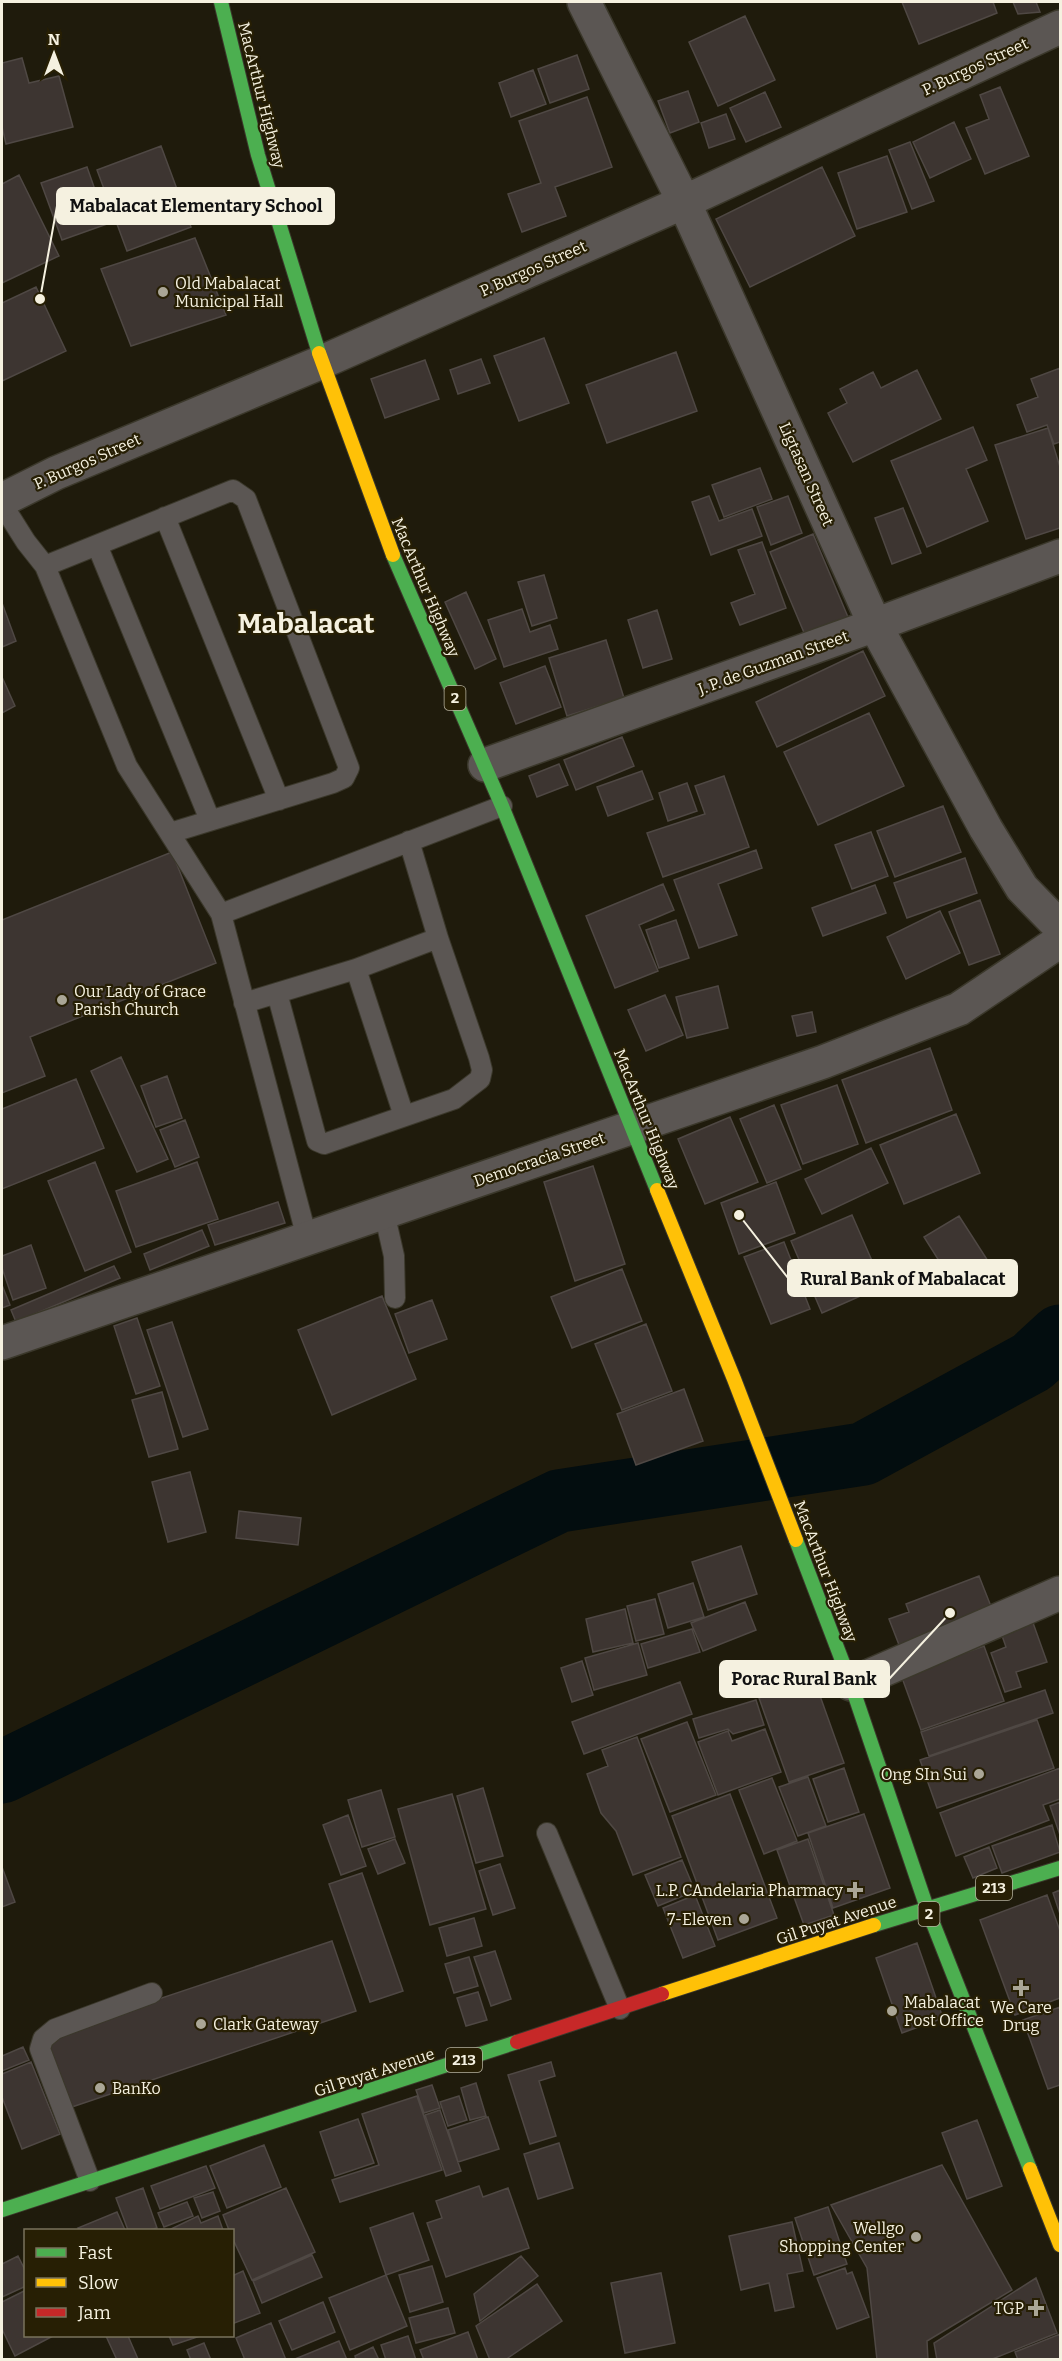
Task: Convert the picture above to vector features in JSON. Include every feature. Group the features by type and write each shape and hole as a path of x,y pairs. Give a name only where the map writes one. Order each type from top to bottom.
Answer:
{"main road":[{"name":"MacArthur Highway","path":"221,2 258,155 322,362 388,544 502,806 734,1379 851,1684 927,1908 1060,2245"},
{"name":"213","path":"927,1908 1060,1868"},
{"name":"Gil Puyat Avenue","path":"2,2210 927,1908"}],"street":[{"name":"Ligtasan Street","path":"584,2 684,202 875,626 986,829 1022,888 1060,927"},
{"name":"P. Burgos Street","path":"2,502 56,473 322,362 684,202 1060,27"},
{"name":"J. P. de Guzman Street","path":"485,765 875,626 1060,556"},
{"name":"Democracia Street","path":"2,1343 823,1062 959,1009 1060,941"},
{"path":"851,1684 1060,1593"}],"lane":[{"path":"45,566 233,490 246,499 349,768 344,778 333,783 170,832"},
{"path":"2,502 26,542 45,566 127,766 221,914 307,1238"},
{"path":"165,517 279,800"},
{"path":"97,545 210,820"},
{"path":"221,914 502,806"},
{"path":"277,993 318,1141 324,1144 454,1099 480,1079 482,1070 438,938 410,841"},
{"path":"244,1003 356,969 438,938"},
{"path":"356,969 404,1116"},
{"path":"384,1212 394,1256 395,1298"},
{"path":"548,1833 620,2009"},
{"path":"90,2181 40,2049 43,2039 55,2029 152,1993"}],"building":[{"path":"902,2 993,2 997,13 919,44"},
{"path":"1013,2 1036,2 1040,12 1018,14"},
{"path":"745,16 775,80 718,106 689,42"},
{"path":"577,55 589,89 550,103 538,69"},
{"path":"22,58 29,83 59,76 73,127 6,144 2,127 2,63"},
{"path":"533,70 546,104 511,117 499,83"},
{"path":"1000,87 1029,156 985,174 966,128 989,119 980,95"},
{"path":"688,91 699,122 670,133 658,101"},
{"path":"765,92 781,127 746,142 730,108"},
{"path":"587,97 612,167 555,187 566,216 522,232 508,194 541,183 519,121"},
{"path":"726,114 735,139 709,148 701,123"},
{"path":"954,122 971,159 930,178 913,142"},
{"path":"910,142 934,201 912,209 889,150"},
{"path":"161,146 191,227 127,251 97,170"},
{"path":"887,156 907,212 857,229 838,173"},
{"path":"87,167 107,224 62,240 41,183"},
{"path":"822,167 855,236 750,287 716,219"},
{"path":"19,175 59,256 2,283 2,184"},
{"name":"Old Mabalacat Municipal Hall","path":"195,238 226,315 131,346 101,269"},
{"path":"36,287 66,351 2,381 2,303"},
{"path":"544,338 569,403 519,421 494,356"},
{"path":"676,352 697,411 607,443 586,385"},
{"path":"481,359 490,383 458,394 450,370"},
{"path":"425,360 439,399 385,418 371,379"},
{"path":"1060,368 1060,442 1054,444 1047,425 1027,432 1017,405 1038,397 1031,379"},
{"path":"917,370 941,419 853,462 828,413 847,403 840,389 873,372 881,388"},
{"path":"973,427 987,460 966,469 988,521 927,547 891,461"},
{"path":"1048,428 1060,467 1060,528 1026,539 995,445"},
{"path":"760,468 772,499 724,517 712,485"},
{"path":"709,496 719,521 752,509 762,536 711,555 692,502"},
{"path":"788,496 802,533 771,545 757,507"},
{"path":"903,508 921,553 892,564 875,518"},
{"path":"813,534 848,617 805,635 770,552"},
{"path":"762,542 786,608 740,625 731,603 755,594 738,550"},
{"path":"544,575 557,618 532,626 518,582"},
{"path":"466,592 496,659 475,669 445,602"},
{"path":"2,603 16,641 2,647"},
{"path":"522,609 530,632 550,625 558,649 504,667 488,620"},
{"path":"657,610 672,659 643,668 628,620"},
{"path":"606,640 624,698 567,716 549,658"},
{"path":"863,651 885,696 777,747 756,702"},
{"path":"545,666 561,707 516,724 500,683"},
{"path":"2,677 15,706 2,713"},
{"path":"869,713 904,786 818,825 784,752"},
{"path":"622,737 634,766 576,790 564,760"},
{"path":"559,764 568,785 537,797 529,776"},
{"path":"642,771 653,799 608,816 597,787"},
{"path":"724,776 749,847 663,877 647,833 705,814 695,786"},
{"path":"687,783 697,811 668,821 659,793"},
{"path":"943,806 961,852 895,877 877,831"},
{"path":"871,832 888,876 852,889 835,845"},
{"path":"756,850 762,868 718,884 737,935 699,948 674,880"},
{"name":"Our Lady of Grace Parish Church","path":"172,852 216,963 30,1037 45,1076 2,1093 2,920"},
{"path":"965,858 977,893 907,918 894,883"},
{"path":"663,884 674,910 639,925 658,971 615,988 586,916"},
{"path":"875,885 886,913 823,936 812,908"},
{"path":"980,900 1000,954 969,965 949,912"},
{"path":"940,911 960,953 906,979 887,937"},
{"path":"676,920 689,958 659,968 646,930"},
{"path":"718,986 728,1028 687,1038 676,997"},
{"path":"665,995 683,1035 646,1051 628,1010"},
{"path":"812,1012 816,1032 797,1036 792,1016"},
{"path":"930,1048 952,1110 866,1143 842,1080"},
{"path":"121,1057 168,1159 137,1172 91,1071"},
{"path":"167,1076 182,1118 156,1127 141,1086"},
{"path":"76,1079 104,1148 2,1189 2,1109"},
{"path":"837,1085 858,1144 803,1164 781,1105"},
{"path":"774,1105 801,1169 767,1183 740,1119"},
{"path":"956,1114 980,1173 904,1204 880,1145"},
{"path":"730,1117 758,1182 705,1204 678,1139"},
{"path":"185,1120 199,1157 175,1167 160,1130"},
{"path":"871,1148 888,1183 822,1214 805,1179"},
{"path":"95,1162 131,1252 85,1271 48,1181"},
{"path":"197,1162 218,1219 136,1247 116,1191"},
{"path":"593,1166 625,1264 575,1281 544,1182"},
{"path":"776,1182 795,1233 739,1254 721,1203"},
{"path":"278,1202 285,1223 215,1245 208,1225"},
{"path":"852,1215 883,1286 822,1313 791,1241"},
{"path":"959,1216 988,1261 953,1283 924,1237"},
{"path":"202,1230 209,1246 150,1270 144,1254"},
{"path":"784,1242 810,1309 771,1324 744,1257"},
{"path":"31,1245 46,1288 13,1300 2,1268 2,1256"},
{"path":"114,1266 120,1278 16,1322 11,1310"},
{"path":"622,1269 642,1321 572,1348 551,1297"},
{"path":"2,1285 10,1305 2,1308"},
{"path":"382,1296 416,1379 332,1415 298,1330"},
{"path":"432,1300 447,1339 409,1353 395,1314"},
{"path":"137,1318 160,1386 136,1394 114,1326"},
{"path":"172,1322 208,1429 183,1437 147,1330"},
{"path":"646,1324 672,1391 622,1410 595,1344"},
{"path":"684,1389 703,1441 636,1465 617,1414"},
{"path":"162,1392 178,1449 149,1457 132,1400"},
{"path":"190,1472 206,1532 168,1542 152,1482"},
{"path":"239,1511 301,1518 298,1545 236,1538"},
{"path":"741,1546 757,1594 708,1610 692,1562"},
{"path":"979,1576 994,1614 901,1650 889,1619 909,1612 906,1604"},
{"path":"693,1583 704,1617 668,1628 658,1594"},
{"path":"655,1599 664,1634 636,1641 627,1606"},
{"path":"745,1602 756,1630 703,1651 691,1623"},
{"path":"625,1609 633,1643 593,1652 586,1619"},
{"path":"1032,1620 1047,1662 1016,1672 1021,1687 1005,1692 991,1653 1006,1647 1000,1630"},
{"path":"692,1629 700,1652 648,1668 641,1644"},
{"path":"638,1643 647,1675 594,1690 585,1658"},
{"path":"984,1646 1004,1701 921,1730 901,1675"},
{"path":"582,1661 593,1695 572,1702 561,1668"},
{"path":"814,1679 844,1763 789,1782 759,1698"},
{"path":"680,1682 692,1714 584,1754 572,1722"},
{"path":"1045,1690 1053,1713 929,1756 921,1732"},
{"path":"756,1700 764,1725 733,1734 728,1729 699,1738 693,1719"},
{"path":"1037,1720 1054,1768 937,1808 920,1760"},
{"path":"687,1722 716,1795 670,1812 641,1739"},
{"path":"765,1729 781,1772 718,1795 698,1742 728,1731 732,1741"},
{"path":"637,1737 681,1857 633,1875 616,1831 601,1813 587,1774 608,1766 602,1750"},
{"path":"844,1768 859,1812 828,1822 813,1779"},
{"path":"1060,1768 1060,1799 1043,1805 1049,1820 956,1856 940,1813"},
{"path":"808,1777 826,1826 798,1836 779,1787"},
{"path":"772,1778 797,1841 764,1854 739,1790"},
{"path":"483,1788 503,1856 476,1863 457,1796"},
{"path":"381,1790 395,1837 362,1847 348,1800"},
{"path":"452,1794 486,1909 430,1925 398,1809"},
{"path":"730,1794 777,1918 718,1940 672,1816"},
{"path":"1060,1802 1060,1835 1050,1806"},
{"path":"864,1814 890,1888 833,1908 808,1833"},
{"path":"348,1815 366,1866 341,1875 323,1825"},
{"path":"1052,1825 1060,1852 1002,1873 992,1846"},
{"path":"395,1839 405,1863 378,1874 368,1849"},
{"path":"808,1839 834,1915 804,1925 777,1850"},
{"path":"989,1847 997,1868 973,1878 964,1857"},
{"path":"682,1860 695,1891 658,1906 645,1875"},
{"path":"500,1864 515,1908 493,1915 479,1871"},
{"path":"2,1867 15,1902 2,1907"},
{"path":"362,1873 403,1991 370,2002 329,1884"},
{"path":"1060,1890 1060,1914 1053,1893"},
{"path":"695,1895 715,1946 683,1958 663,1908"},
{"path":"1047,1895 1060,1931 1060,1998 1015,2015 980,1920"},
{"path":"474,1918 482,1946 447,1956 439,1928"},
{"name":"Clark Gateway","path":"332,1941 356,2011 69,2108 45,2037"},
{"path":"917,1943 943,2018 902,2033 876,1958"},
{"path":"495,1951 511,1999 491,2006 474,1957"},
{"path":"469,1957 478,1986 454,1993 445,1964"},
{"path":"478,1992 487,2020 466,2026 457,1998"},
{"path":"1060,2007 1060,2085 1048,2089 1023,2020"},
{"path":"23,2047 29,2060 2,2071 2,2056"},
{"path":"31,2062 60,2134 22,2149 2,2097 2,2074"},
{"path":"551,2062 555,2076 539,2081 556,2136 530,2144 508,2075"},
{"path":"476,2083 486,2116 470,2120 461,2088"},
{"path":"432,2085 440,2108 424,2113 416,2090"},
{"path":"417,2096 442,2170 340,2202 332,2180 379,2165 362,2114"},
{"path":"459,2096 467,2120 448,2126 440,2102"},
{"path":"440,2110 461,2171 446,2176 425,2115"},
{"path":"488,2117 499,2149 458,2162 448,2130"},
{"path":"358,2119 374,2163 335,2176 320,2132"},
{"path":"977,2120 1002,2186 967,2199 942,2133"},
{"path":"559,2143 573,2188 538,2199 524,2154"},
{"path":"264,2145 281,2187 227,2208 210,2166"},
{"name":"Wellgo Shopping Center","path":"942,2165 1012,2290 927,2341 928,2360 877,2360 867,2268 831,2205"},
{"path":"206,2166 215,2188 160,2209 151,2186"},
{"path":"479,2186 483,2197 508,2188 529,2248 446,2277 427,2223 442,2218 436,2201"},
{"path":"143,2188 157,2228 128,2229 116,2198"},
{"path":"286,2188 315,2252 252,2280 234,2241 234,2229 229,2229 223,2215"},
{"path":"213,2192 220,2211 202,2218 194,2198"},
{"path":"187,2202 193,2216 164,2227 158,2213"},
{"path":"828,2207 847,2264 814,2275 795,2218"},
{"path":"117,2212 125,2229 79,2229"},
{"path":"413,2213 429,2260 386,2275 370,2228"},
{"path":"198,2216 201,2223 218,2216 223,2229 171,2229"},
{"path":"792,2222 803,2271 787,2274 794,2307 775,2311 769,2283 741,2290 729,2236"},
{"path":"312,2255 322,2277 262,2303 253,2281"},
{"path":"18,2256 24,2268 24,2287 2,2297 2,2264"},
{"path":"521,2256 538,2276 480,2321 474,2294"},
{"path":"432,2266 443,2302 410,2312 399,2275"},
{"path":"845,2268 847,2274 852,2272 869,2317 837,2329 817,2278"},
{"path":"243,2271 260,2313 234,2323 234,2275"},
{"path":"661,2273 675,2343 625,2353 611,2283"},
{"path":"386,2275 407,2326 350,2350 329,2298"},
{"path":"1036,2278 1057,2333 990,2360 937,2360 934,2343"},
{"path":"537,2284 562,2321 505,2360 490,2360 476,2326"},
{"path":"24,2291 24,2337 51,2337 15,2356 2,2329 2,2302"},
{"path":"323,2302 335,2332 292,2350 279,2321"},
{"path":"448,2308 455,2333 416,2343 409,2318"},
{"path":"271,2323 286,2360 245,2360 236,2338"},
{"path":"468,2332 478,2360 424,2360 420,2350"},
{"path":"1060,2334 1060,2360 1018,2360 1015,2352"},
{"path":"408,2336 416,2360 386,2360 381,2345"},
{"path":"106,2337 128,2337 138,2359 117,2360"},
{"path":"169,2337 197,2337 173,2345"},
{"path":"339,2341 347,2360 295,2359"},
{"path":"204,2343 211,2360 191,2360 187,2350"},
{"path":"373,2347 379,2360 356,2360 355,2356"}],"waterway":[{"path":"2,1772 559,1501 863,1454 1032,1362 1060,1336"}],"traffic: fast":[{"path":"221,2 258,155 319,353"},
{"path":"393,555 502,806 657,1190"},
{"path":"796,1540 851,1684 927,1908 1030,2169"},
{"path":"874,1925 1060,1868"},
{"path":"2,2210 517,2042"}],"traffic: slow":[{"path":"319,353 393,555"},
{"path":"657,1190 734,1379 796,1540"},
{"path":"662,1994 874,1925"},
{"path":"1030,2169 1060,2245"}],"traffic: jam":[{"path":"517,2042 662,1994"}],"place":[{"name":"Old Mabalacat Municipal Hall","path":"163,292"},
{"name":"Mabalacat Elementary School","path":"40,299"},
{"name":"Our Lady of Grace Parish Church","path":"62,1000"},
{"name":"Rural Bank of Mabalacat","path":"739,1215"},
{"name":"Porac Rural Bank","path":"950,1613"},
{"name":"Ong SIn Sui","path":"979,1774"},
{"name":"L.P. CAndelaria Pharmacy","path":"855,1890"},
{"name":"7-Eleven","path":"744,1919"},
{"name":"We Care Drug","path":"1021,1988"},
{"name":"Mabalacat Post Office","path":"892,2011"},
{"name":"Clark Gateway","path":"201,2024"},
{"name":"BanKo","path":"100,2088"},
{"name":"Wellgo Shopping Center","path":"916,2237"},
{"name":"TGP","path":"1036,2308"}],"district":[{"name":"Mabalacat","path":"306,623"}]}
